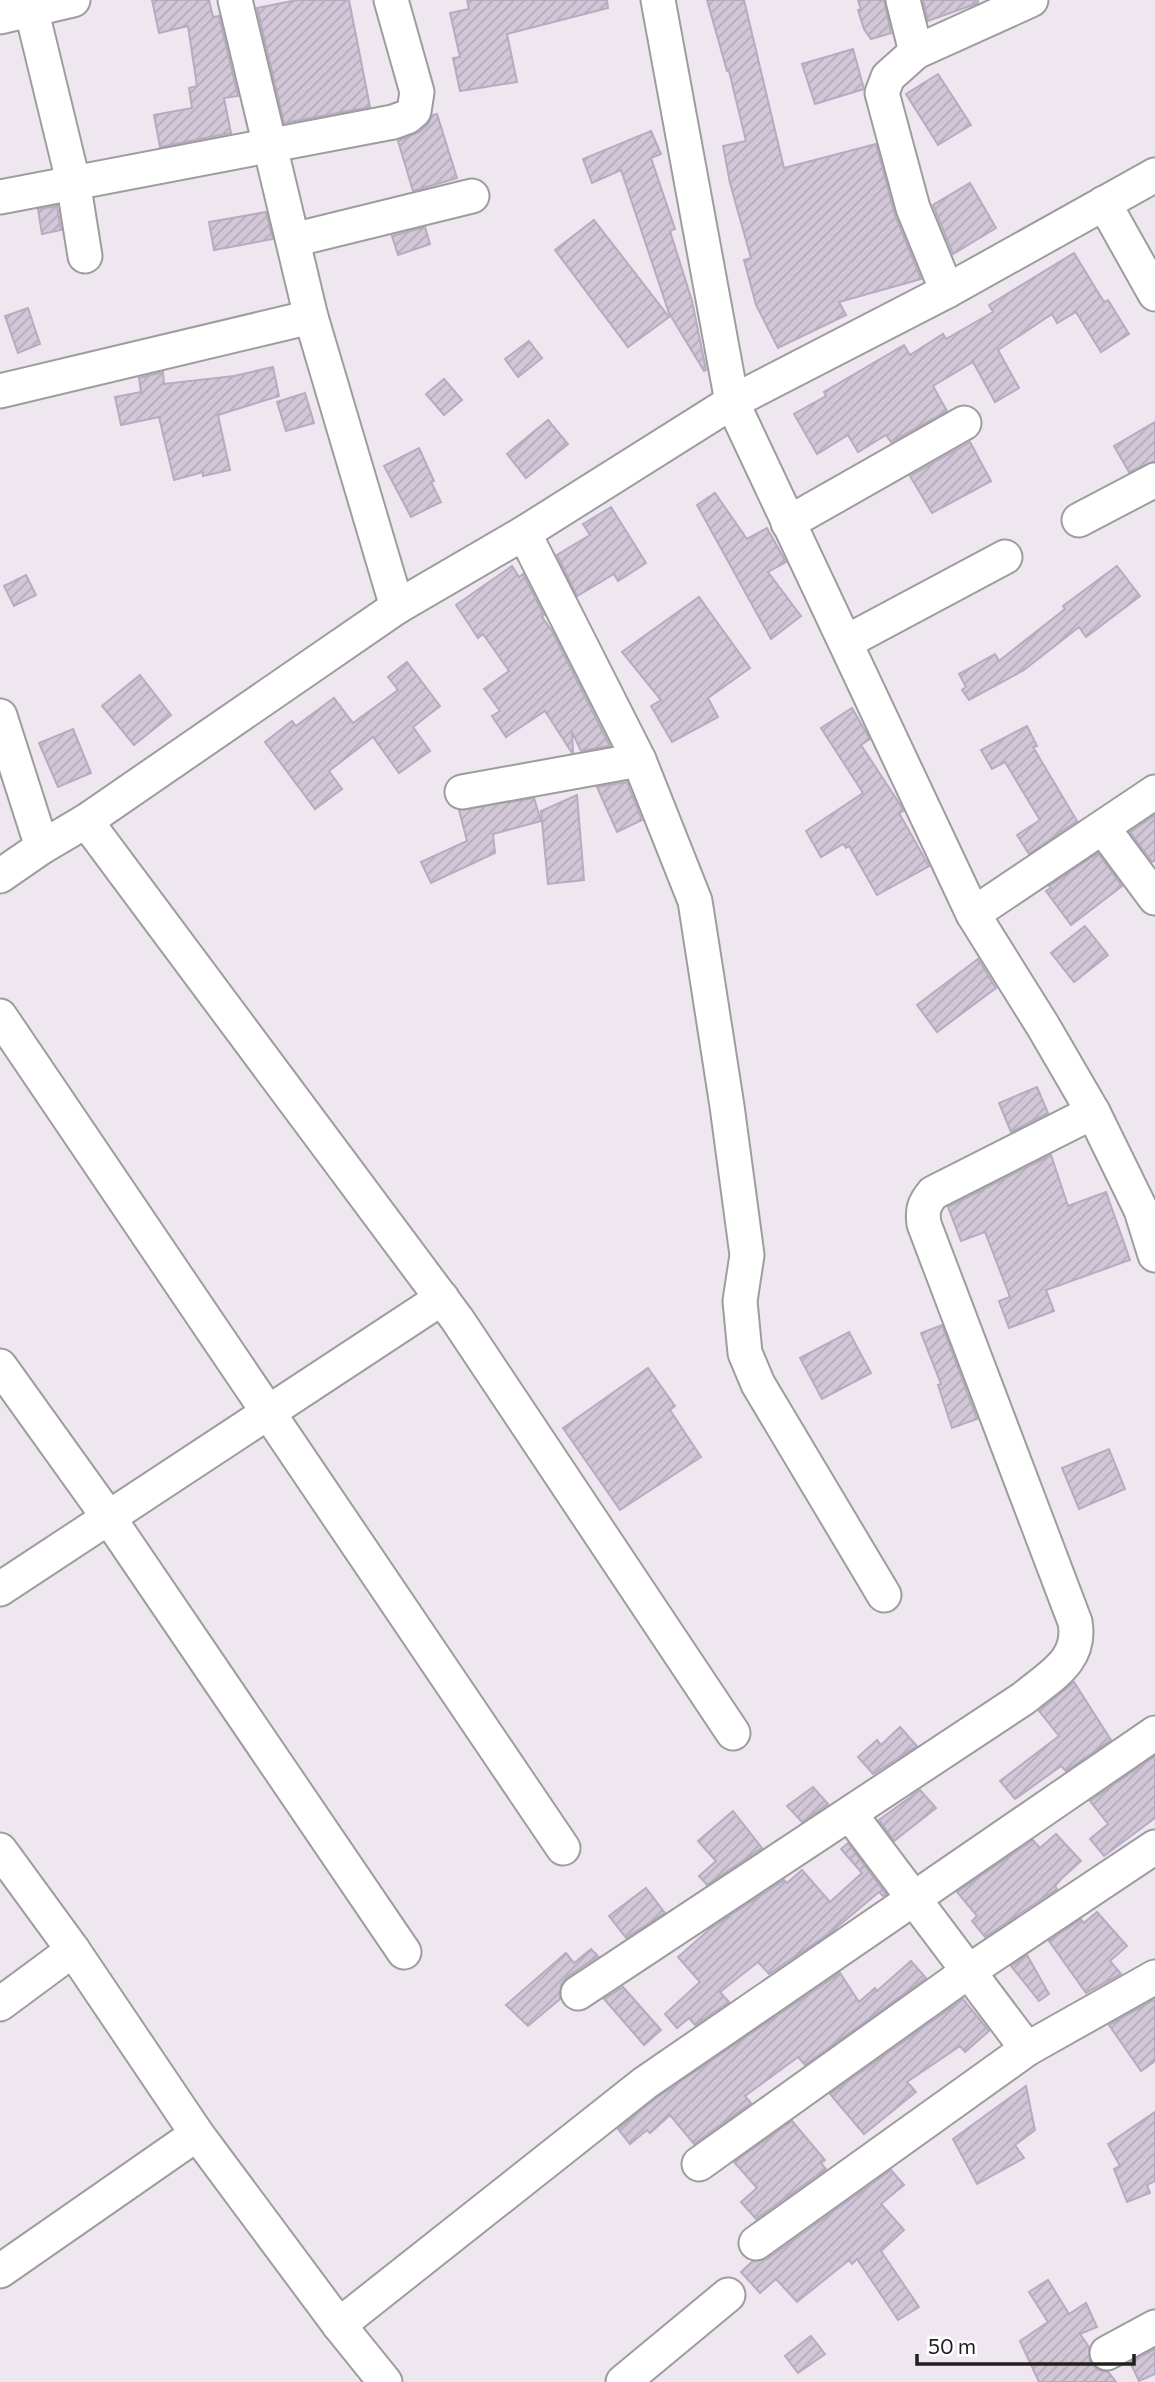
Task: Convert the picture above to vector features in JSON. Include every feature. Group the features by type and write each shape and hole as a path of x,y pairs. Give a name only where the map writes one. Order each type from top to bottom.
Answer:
{"street":[{"path":"72,0 20,9 74,181 85,256"},
{"path":"235,0 311,317 397,607"},
{"path":"0,197 393,122 407,117 414,111 417,92 391,0"},
{"path":"658,0 732,402 973,914 1043,1026 1148,1206 1155,1255"},
{"path":"903,0 916,52"},
{"path":"947,290 913,208 882,93 888,77 916,52 1031,0"},
{"path":"0,876 86,821 397,607 524,533 732,402 947,290 1155,175"},
{"path":"293,240 472,197"},
{"path":"1104,203 1155,294"},
{"path":"0,391 311,317"},
{"path":"788,523 964,423"},
{"path":"1079,520 1155,480"},
{"path":"524,533 639,760 695,901 747,1255 740,1301 745,1353 758,1384 884,1595"},
{"path":"846,642 1005,557"},
{"path":"0,716 42,847"},
{"path":"461,792 639,760"},
{"path":"973,914 1155,792"},
{"path":"86,821 442,1298 733,1733"},
{"path":"1103,828 1155,898"},
{"path":"0,1016 564,1849"},
{"path":"579,1993 1024,1698 1061,1667 1072,1654 1077,1637 1075,1622 924,1224 922,1212 933,1193 1093,1112"},
{"path":"0,1589 442,1298"},
{"path":"0,1366 109,1518 404,1952"},
{"path":"339,2325 645,2082 1155,1732"},
{"path":"850,1814 1027,2049"},
{"path":"699,2164 969,1971 1155,1847"},
{"path":"0,1850 73,1950 197,2134 339,2325 385,2382"},
{"path":"0,2004 73,1950"},
{"path":"756,2243 1027,2049 1155,1977"},
{"path":"0,2271 197,2134"},
{"path":"623,2382 728,2295"},
{"path":"1107,2353 1155,2327"}],"building":[{"path":"152,0 209,0 213,17 219,16 238,96 224,98 231,133 160,147 154,115 192,108 189,88 197,86 188,26 159,33"},
{"path":"297,0 349,0 370,107 284,123 257,8"},
{"path":"467,0 607,0 608,8 507,34 517,82 460,91 453,58 460,57 450,13 469,9"},
{"path":"707,0 744,0 784,168 876,144 895,215 921,279 839,302 846,315 778,348 756,305 744,260 751,258 730,183 723,146 746,141 729,71"},
{"path":"858,0 884,0 891,33 871,39 864,29"},
{"path":"923,0 978,0 978,3 928,21"},
{"path":"853,49 864,89 815,104 802,64"},
{"path":"938,74 971,125 938,145 906,94"},
{"path":"437,114 457,178 413,191 398,141 419,132 433,115"},
{"path":"651,131 661,154 651,158 675,229 670,231 692,301 706,370 704,371 669,313 621,170 592,183 583,159"},
{"path":"970,183 996,228 953,254 933,205"},
{"path":"57,206 61,230 42,234 38,209"},
{"path":"266,212 273,239 214,250 209,222"},
{"path":"594,220 669,317 628,347 555,250"},
{"path":"425,227 430,244 398,255 392,236"},
{"path":"1074,253 1104,302 1108,300 1129,334 1101,352 1076,312 1057,323 1052,314 998,350 1019,388 995,402 973,362 933,386 947,411 891,442 886,435 858,452 848,435 817,454 794,414 826,396 824,392 904,345 910,355 943,334 946,339 993,312 989,305"},
{"path":"28,308 40,344 18,353 5,316"},
{"path":"529,341 542,358 518,377 505,359"},
{"path":"273,367 279,396 218,415 230,470 203,476 203,472 174,480 159,417 121,425 115,397 141,392 139,378 163,372 164,384 234,376"},
{"path":"444,379 462,400 444,415 426,394"},
{"path":"305,393 314,423 286,431 277,402"},
{"path":"548,420 568,444 526,478 507,454"},
{"path":"1155,422 1155,461 1129,472 1114,446"},
{"path":"970,442 991,481 932,513 910,476"},
{"path":"419,448 441,502 411,517 384,466"},
{"path":"715,493 747,539 767,528 786,562 768,572 801,616 771,639 697,505"},
{"path":"611,507 646,563 618,581 614,574 577,596 557,555 590,535 583,524"},
{"path":"512,566 519,577 523,574 544,615 542,617 552,631 610,746 581,751 572,732 572,753 545,711 506,737 492,716 500,711 484,689 509,671 483,634 478,638 456,605"},
{"path":"1117,566 1140,596 1086,637 1079,627 1024,670 969,700 962,690 966,687 959,674 995,654 999,661 1065,609 1063,606"},
{"path":"26,575 36,595 14,606 4,586"},
{"path":"699,597 750,668 708,698 718,717 672,742 651,706 661,700 622,652"},
{"path":"407,662 440,706 413,727 430,751 399,773 373,737 329,771 342,789 315,809 265,742 292,721 296,726 334,698 353,723 398,690 388,677"},
{"path":"140,675 171,715 134,745 102,706"},
{"path":"852,708 870,739 861,745 901,806 903,811 899,813 929,866 877,895 849,846 846,848 843,844 821,857 806,831 863,793 821,728"},
{"path":"1027,726 1037,746 1033,747 1077,821 1029,854 1017,835 1040,820 1005,762 992,769 981,750"},
{"path":"73,729 91,773 58,787 39,743"},
{"path":"627,782 642,820 617,832 597,787"},
{"path":"577,795 584,880 548,884 541,811"},
{"path":"534,798 541,821 493,834 495,853 431,883 421,862 467,841 459,810"},
{"path":"1155,815 1155,860 1152,862 1130,832"},
{"path":"1098,853 1122,886 1071,925 1046,891 1051,888 1049,886"},
{"path":"1085,926 1108,955 1074,982 1051,953"},
{"path":"978,959 996,988 937,1032 917,1005"},
{"path":"1037,1087 1048,1113 1011,1132 999,1103"},
{"path":"1051,1155 1068,1206 1106,1192 1130,1260 1046,1290 1054,1311 1009,1328 999,1301 1010,1297 985,1232 961,1241 948,1207"},
{"path":"942,1325 977,1419 952,1428 938,1385 941,1384 921,1333"},
{"path":"849,1332 871,1373 822,1399 800,1358"},
{"path":"648,1368 675,1406 670,1410 701,1457 620,1510 563,1428"},
{"path":"1109,1449 1125,1489 1079,1509 1062,1468"},
{"path":"1074,1682 1111,1740 1066,1771 1061,1766 1015,1799 1000,1781 1059,1736 1039,1711"},
{"path":"900,1727 917,1746 873,1774 858,1757 877,1740 881,1745"},
{"path":"1155,1756 1155,1818 1104,1856 1090,1839 1108,1824 1090,1801"},
{"path":"813,1787 828,1804 802,1822 787,1806"},
{"path":"920,1790 936,1808 894,1841 879,1820"},
{"path":"733,1811 762,1848 707,1885 699,1876 716,1861 698,1841"},
{"path":"1056,1834 1081,1861 1055,1886 1057,1889 985,1937 972,1921 977,1916 957,1892 1033,1840 1040,1848"},
{"path":"848,1843 886,1894 883,1896 879,1892 830,1933 769,1974 758,1962 720,1992 729,2002 695,2025 689,2018 677,2028 665,2014 700,1982 678,1957 711,1928 784,1880 787,1883 802,1870 830,1902 862,1873 841,1849"},
{"path":"646,1888 665,1913 626,1938 609,1916"},
{"path":"1097,1912 1127,1946 1110,1961 1121,1974 1086,1993 1049,1941 1081,1919 1084,1923"},
{"path":"591,1949 598,1956 567,1977 561,1985 560,1999 528,2026 506,2005 566,1953 574,1963"},
{"path":"1027,1955 1049,1994 1039,2001 1011,1966"},
{"path":"911,1961 926,1978 805,2065 798,2057 745,2096 751,2103 694,2144 670,2115 650,2133 647,2130 630,2144 618,2129 656,2098 840,1973 859,2002 875,1988 877,1991"},
{"path":"623,1987 661,2030 644,2045 604,1999"},
{"path":"963,1999 989,2031 965,2052 960,2046 907,2082 916,2092 864,2134 830,2094"},
{"path":"1155,1999 1155,2061 1141,2071 1109,2025"},
{"path":"1026,2086 1035,2130 1015,2145 1024,2158 977,2184 953,2139"},
{"path":"1155,2112 1155,2181 1147,2185 1150,2193 1127,2202 1114,2169 1120,2166 1108,2144"},
{"path":"792,2121 825,2160 821,2163 826,2169 756,2219 741,2202 757,2188 734,2162"},
{"path":"891,2170 904,2185 881,2204 904,2230 881,2251 919,2307 898,2320 857,2259 852,2264 849,2260 797,2302 776,2279 760,2293 741,2272 753,2261 767,2259"},
{"path":"1048,2280 1069,2314 1086,2303 1097,2327 1080,2334 1089,2347 1090,2362 1098,2370 1108,2372 1116,2382 1039,2382 1020,2341 1048,2322 1029,2292"},
{"path":"811,2336 825,2354 798,2373 785,2356"},
{"path":"1155,2349 1155,2374 1139,2381 1130,2362"}]}
